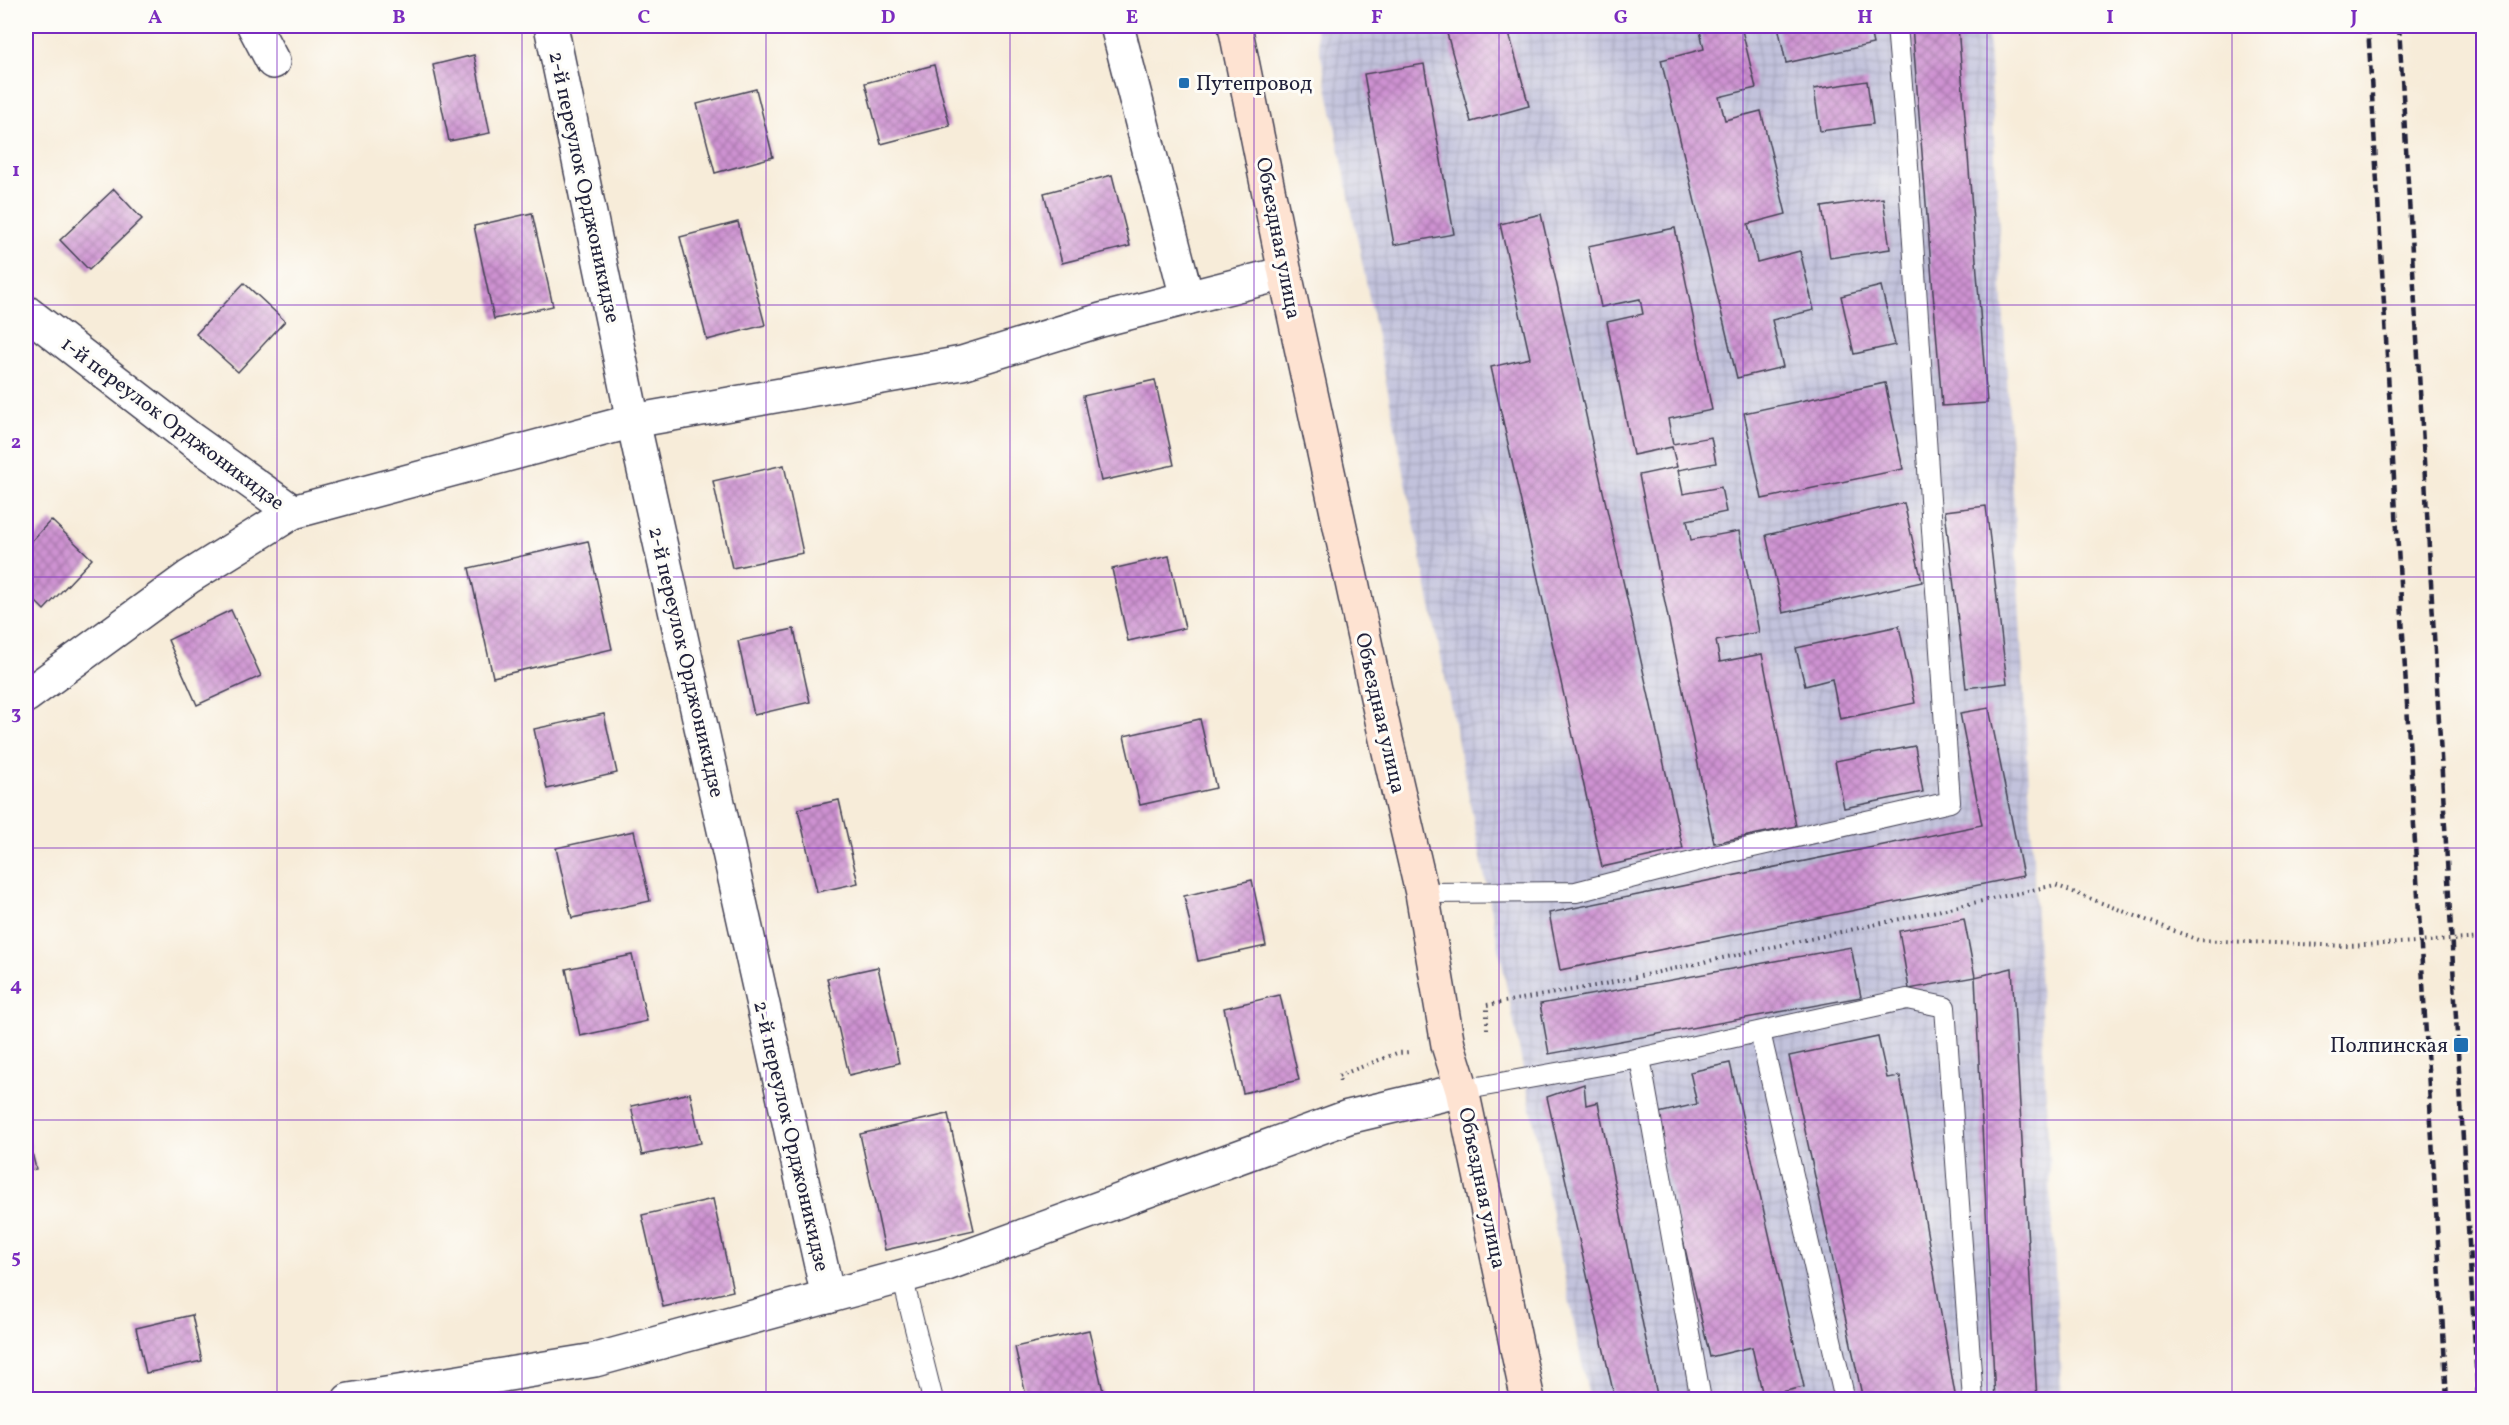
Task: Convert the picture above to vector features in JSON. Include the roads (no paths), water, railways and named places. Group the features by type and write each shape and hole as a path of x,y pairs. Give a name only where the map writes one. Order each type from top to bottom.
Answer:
{"street":[{"path":"254,26 273,62"},
{"name":"2-й переулок Орджоникидзе","path":"551,26 633,421 828,1297"},
{"path":"1117,26 1187,298"},
{"name":"Объездная улица","path":"1235,26 1285,273 1386,740 1422,893 1448,1045 1461,1089 1528,1400"},
{"path":"26,696 189,577 293,512 633,421 962,363 1101,320 1285,273"},
{"name":"1-й переулок Орджоникидзе","path":"26,312 192,440 293,512"},
{"path":"349,1400 595,1360 944,1265 1348,1117 1461,1089"}],"lane":[{"path":"1422,893 1576,892 1731,852 1950,802 1897,26"},
{"path":"1461,1089 1640,1058 1907,999 1945,1006 1973,1400"},
{"path":"1760,1032 1845,1400"},
{"path":"1640,1058 1701,1400"},
{"path":"902,1276 933,1400"}],"railway":[{"path":"2368,26 2447,1400"},
{"path":"2399,26 2478,1400"}],"place":[{"name":"Путепровод","path":"1184,83"},
{"name":"Полпинская","path":"2461,1045"}]}
